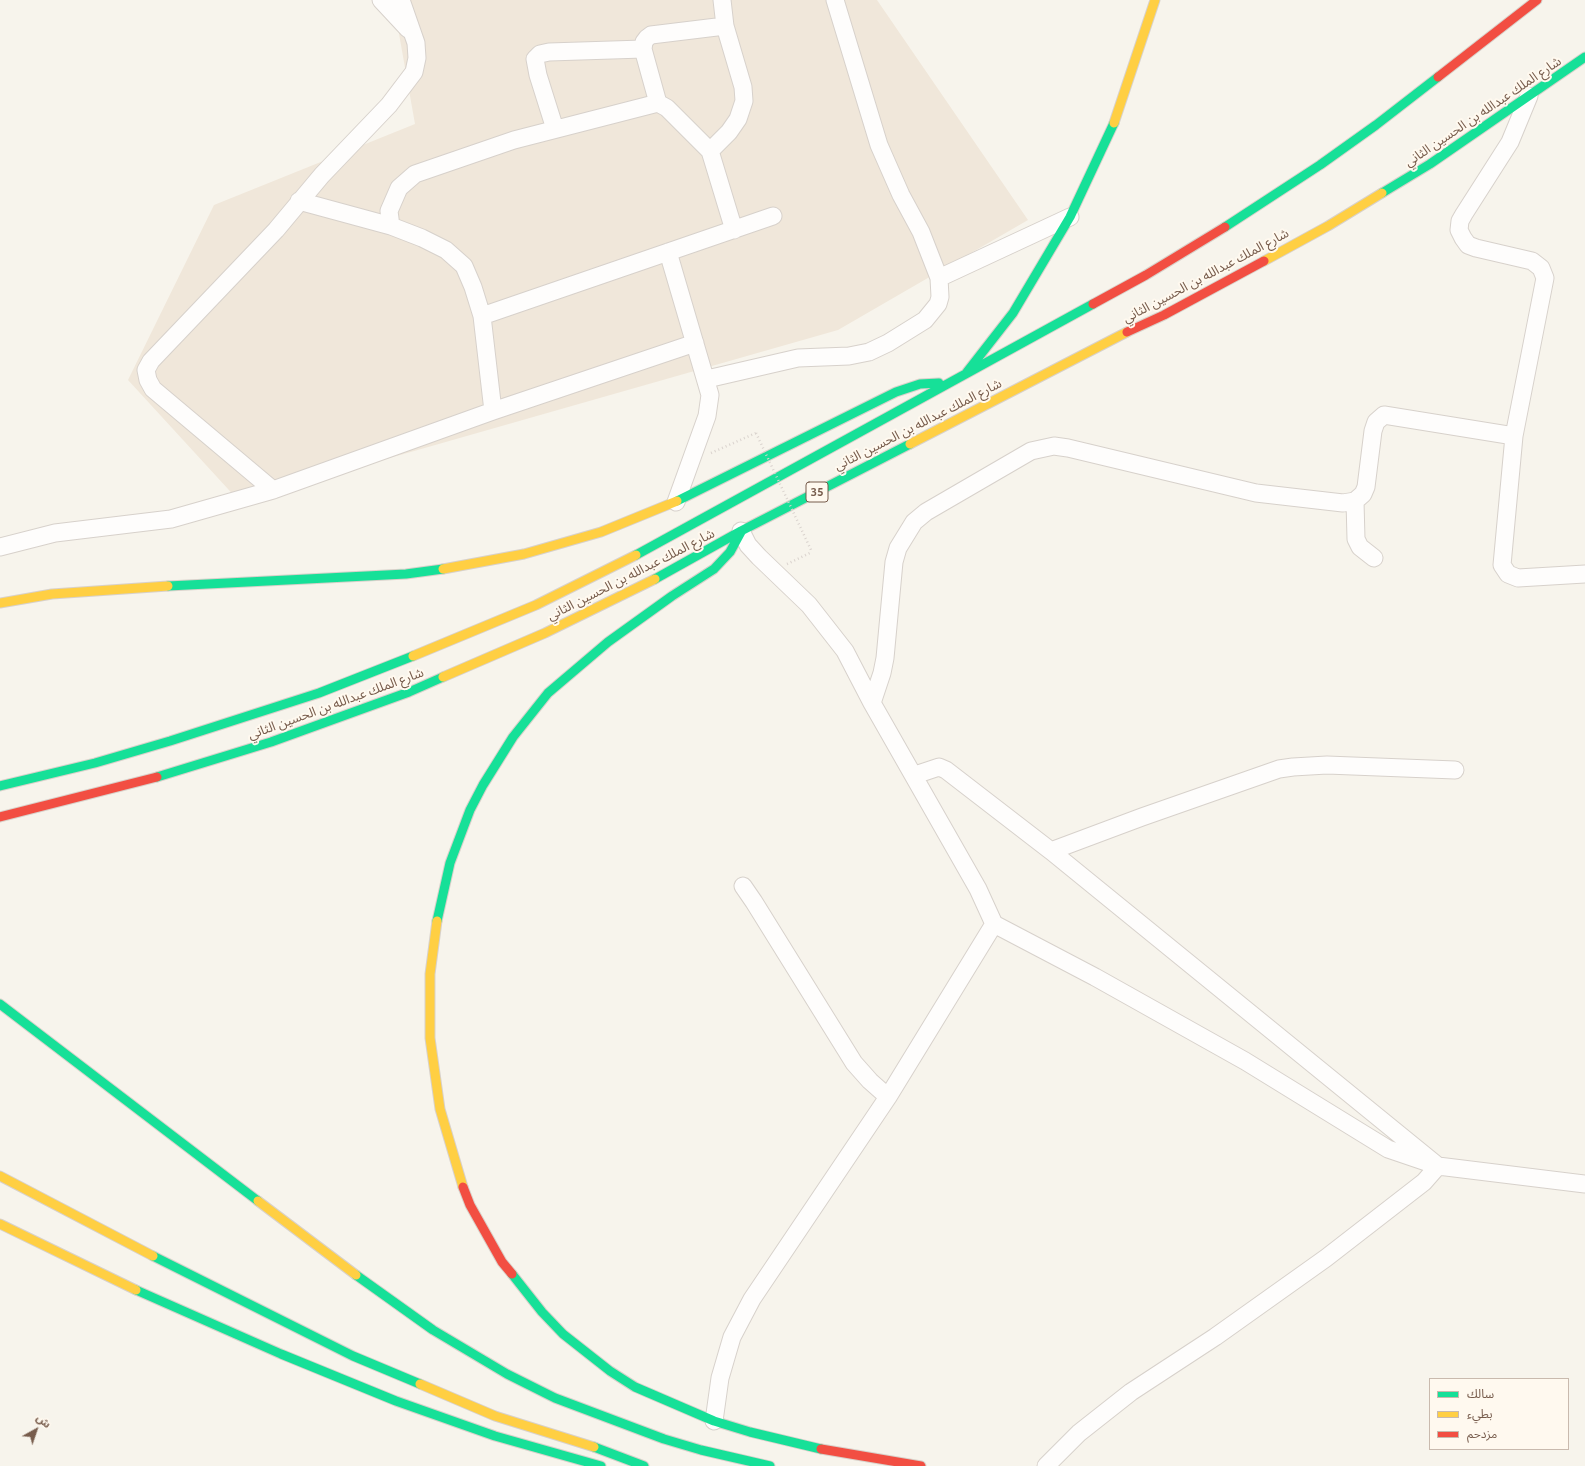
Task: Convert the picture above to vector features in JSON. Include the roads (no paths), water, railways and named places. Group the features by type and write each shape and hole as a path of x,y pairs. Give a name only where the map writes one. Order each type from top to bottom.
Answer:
{"main road":[{"name":"شارع الملك عبدالله بن الحسين الثاني","path":"967,372 1013,313 1070,217 1115,121 1156,0"},
{"name":"شارع الملك عبدالله بن الحسين الثاني","path":"0,786 95,763 245,718 319,693 464,636 536,605 653,546 967,372 1146,275 1263,203 1376,125 1537,0"},
{"name":"شارع الملك عبدالله بن الحسين الثاني","path":"0,817 122,787 200,765 298,733 402,694 545,633 677,568 741,531 1220,286 1380,196 1437,160 1585,58"},
{"path":"0,603 52,594 166,586 366,577 446,569 505,558 601,532 676,502 896,392 920,384 947,384"},
{"path":"741,531 730,552 714,569 639,619 577,667 548,693 497,760 474,804 450,863 437,918 430,974 430,1038 434,1074 448,1144 470,1205 502,1262 542,1312 586,1353 635,1387 714,1421 819,1449 921,1466"},
{"path":"0,1004 346,1268 447,1338 507,1374 555,1398 664,1440 770,1466"},
{"path":"0,1176 109,1234 353,1356 495,1416 620,1455 644,1466"},
{"path":"0,1224 151,1297 281,1354 396,1401 495,1436 601,1466"}],"street":[{"path":"381,0 405,25 416,42"},
{"path":"273,490 153,389 148,380 146,370 151,361 276,230 299,201 389,105 409,80 414,72 417,58 416,42 401,0"},
{"path":"710,151 730,132 738,119 744,101 743,87 725,26 721,5 722,0"},
{"path":"707,379 798,358 849,356 869,352 888,343 925,320 931,314 940,297 939,278 921,232 901,195 879,145 835,0"},
{"path":"658,103 643,49 644,42 651,34 725,26"},
{"path":"555,129 535,59 540,54 549,52 643,49"},
{"path":"1529,96 1510,142 1464,214 1460,221 1459,230 1468,245 1532,261 1541,268 1545,278 1514,436 1502,565 1508,574 1518,578 1585,574"},
{"path":"391,226 389,211 399,188 415,174 514,140 658,103 667,108 710,151 734,230"},
{"path":"299,201 391,226 422,238 446,250 464,266 473,287 482,316 493,411"},
{"path":"482,316 773,216"},
{"path":"939,278 1070,217"},
{"path":"668,252 707,379 710,395 707,416 676,502"},
{"path":"0,547 55,534 171,519 273,490 493,411 695,343"},
{"path":"872,703 882,673 885,658 894,562 898,548 914,522 926,512 1031,451 1054,446 1068,448 1256,493 1343,503 1355,501 1363,494 1366,487 1373,431 1376,422 1384,416 1392,415 1514,436"},
{"path":"1355,501 1356,539 1360,547 1374,558"},
{"path":"741,531 748,545 809,605 834,635 855,668 872,703 978,889 994,924 1095,977 1245,1061 1353,1129 1388,1149 1438,1166 1585,1184"},
{"path":"1051,851 1135,819 1279,769 1327,765 1455,770"},
{"path":"914,775 943,768 1051,851 1438,1166"},
{"path":"743,886 854,1062 870,1081 888,1097"},
{"path":"714,1421 720,1378 732,1337 752,1299 888,1097 994,924"},
{"path":"1046,1466 1079,1433 1125,1396 1215,1337 1326,1258 1424,1182 1438,1166"}]}
